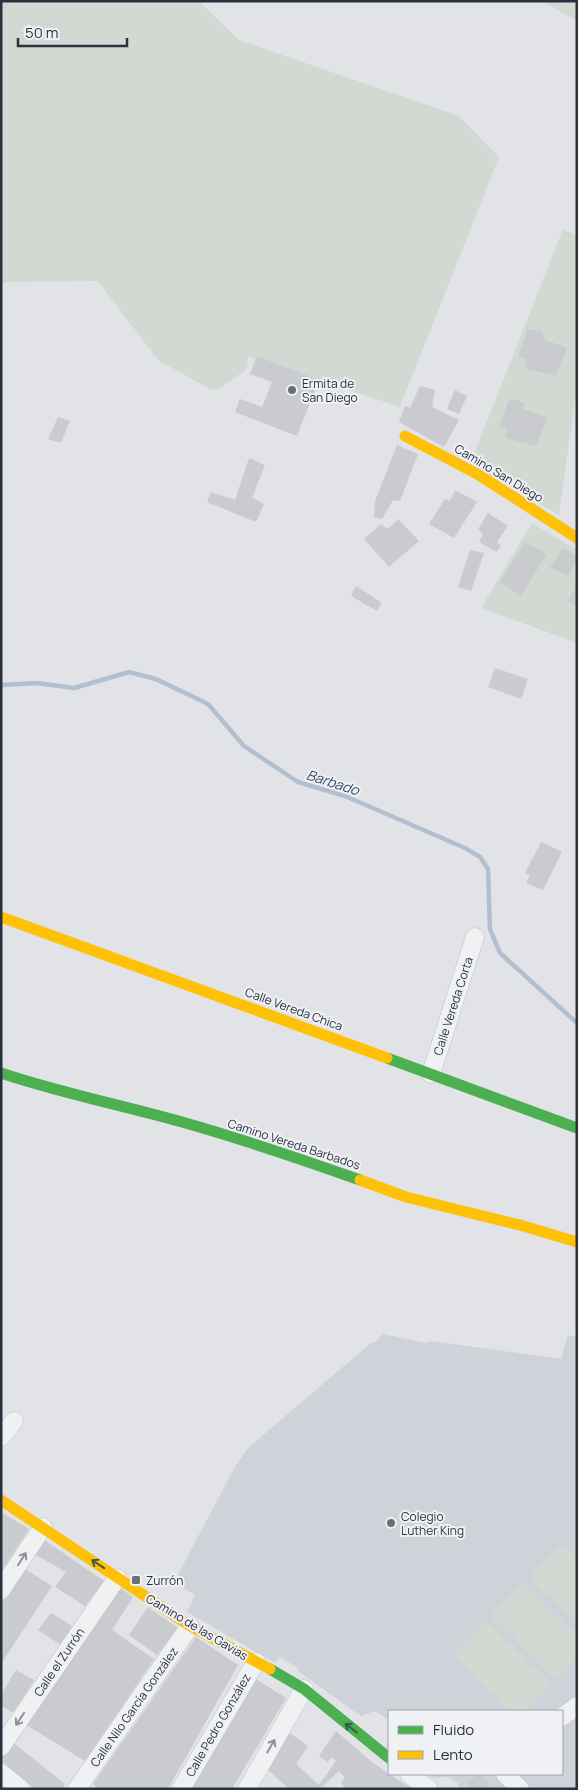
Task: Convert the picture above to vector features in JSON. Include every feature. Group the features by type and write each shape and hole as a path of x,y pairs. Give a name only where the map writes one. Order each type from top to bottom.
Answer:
{"street":[{"name":"Camino San Diego","path":"405,436 479,475 577,538"},
{"name":"Calle Vereda Chica","path":"1,917 577,1128"},
{"name":"Calle Vereda Corta","path":"431,1074 475,938"},
{"name":"Camino Vereda Barbados","path":"1,1073 50,1089 182,1122 308,1161 406,1197 520,1225 577,1242"},
{"path":"1,1437 14,1420"},
{"name":"Camino de las Gavias","path":"1,1500 190,1626 277,1672 304,1689 388,1757"},
{"path":"1,1590 43,1527"},
{"name":"Calle el Zurrón","path":"1,1746 117,1578"},
{"name":"Calle Nilo García González","path":"77,1789 190,1626"},
{"name":"Calle Pedro González","path":"181,1789 256,1662"},
{"path":"247,1789 304,1689"},
{"path":"563,1716 577,1706"},
{"path":"1,1773 21,1789"},
{"path":"410,1775 429,1789"},
{"path":"505,1775 520,1789"}],"shaded area":[{"path":"1,1 199,1 239,40 459,116 499,157 400,407 248,356 247,369 219,389 210,389 158,360 98,281 8,282 1,284"},
{"path":"542,1 577,1 577,21"},
{"path":"563,229 577,236 577,385 559,515 470,464"},
{"path":"532,523 577,550 577,643 481,608"},
{"name":"Colegio Luther King","path":"383,1334 426,1343 432,1341 561,1359 568,1335 577,1337 577,1789 459,1789 458,1783 448,1777 433,1778 428,1775 563,1775 563,1710 388,1710 388,1719 375,1711 361,1716 280,1657 275,1663 187,1612 195,1595 174,1582 236,1465 249,1447 372,1342 374,1343"},
{"path":"563,1545 577,1559 577,1623 574,1621 575,1618 571,1617 552,1599 551,1595 549,1596 530,1578 559,1546"},
{"path":"522,1584 525,1584 543,1602 542,1604 546,1605 567,1627 577,1634 577,1658 558,1677 554,1678 536,1660 535,1655 532,1657 513,1638 515,1636 513,1634 510,1635 492,1618 494,1616 492,1614"},
{"path":"487,1622 506,1640 504,1642 507,1645 509,1643 528,1661 526,1663 529,1666 531,1664 550,1682 549,1686 526,1710 510,1710 498,1699 500,1696 497,1693 494,1695 475,1677 477,1675 475,1672 472,1674 454,1656"}],"building":[{"path":"528,329 543,332 543,339 567,348 555,376 525,368 527,359 518,357"},
{"name":"Ermita de San Diego","path":"257,356 319,380 297,436 235,412 240,399 262,407 272,382 250,374"},
{"path":"420,386 435,390 432,407 459,420 444,447 399,422 405,406 410,408"},
{"path":"455,390 467,396 459,414 447,409"},
{"path":"509,399 524,402 523,409 548,417 536,446 505,438 507,429 499,427"},
{"path":"58,417 70,421 61,443 48,439"},
{"path":"397,445 418,454 400,501 393,500 382,519 374,517 375,501"},
{"path":"249,458 265,465 252,498 264,504 256,522 207,502 211,492 235,500"},
{"path":"455,490 477,502 454,538 429,524 445,499 450,501"},
{"path":"488,513 508,526 497,542 501,546 497,552 479,542 483,534 478,529"},
{"path":"398,519 419,541 389,567 364,539 381,524 388,529"},
{"path":"525,542 547,554 521,596 500,582"},
{"path":"563,548 577,556 577,561 568,576 550,567"},
{"path":"470,550 484,553 471,591 458,587"},
{"path":"356,586 382,603 377,611 351,596"},
{"path":"577,587 577,606 567,601"},
{"path":"495,668 528,679 521,699 488,687"},
{"path":"541,842 562,852 543,890 526,883 530,876 525,873"},
{"path":"1,1512 29,1529 1,1572"},
{"path":"43,1539 104,1581 85,1606 55,1587 66,1572 34,1554"},
{"path":"25,1569 52,1586 1,1664 1,1604"},
{"path":"117,1586 133,1597 112,1630 154,1659 85,1761 23,1723"},
{"path":"148,1607 178,1628 157,1655 129,1635"},
{"path":"51,1613 72,1626 61,1645 38,1630"},
{"path":"196,1637 238,1665 168,1789 100,1789 93,1784"},
{"path":"16,1670 34,1680 14,1713 1,1706 1,1695"},
{"path":"253,1677 286,1698 232,1789 190,1789"},
{"path":"287,1731 308,1746 296,1764 319,1785 336,1761 331,1757 328,1762 319,1756 336,1731 373,1763 388,1773 388,1775 391,1775 412,1789 347,1789 341,1783 345,1777 339,1771 320,1789 289,1789 267,1769"},
{"path":"11,1741 65,1784 62,1789 34,1789 3,1762 1,1754"},
{"path":"478,1775 490,1782 485,1789 473,1789 467,1783"}],"waterway":[{"name":"Barbado","path":"1,685 37,683 74,688 129,672 156,679 208,704 244,746 298,782 345,796 465,848 480,857 488,869 490,929 500,953 577,1023"}],"traffic: fast":[{"path":"387,1058 577,1128"},
{"path":"1,1073 46,1087 204,1129 360,1180"},
{"path":"270,1669 304,1689 388,1757"}],"traffic: slow":[{"path":"405,436 479,475 577,538"},
{"path":"1,917 387,1058"},
{"path":"360,1180 406,1197 520,1225 577,1242"},
{"path":"1,1500 190,1626 270,1669"}],"place":[{"name":"Ermita de San Diego","path":"292,390"},
{"name":"Colegio Luther King","path":"391,1523"},
{"name":"Zurrón","path":"136,1580"}]}
